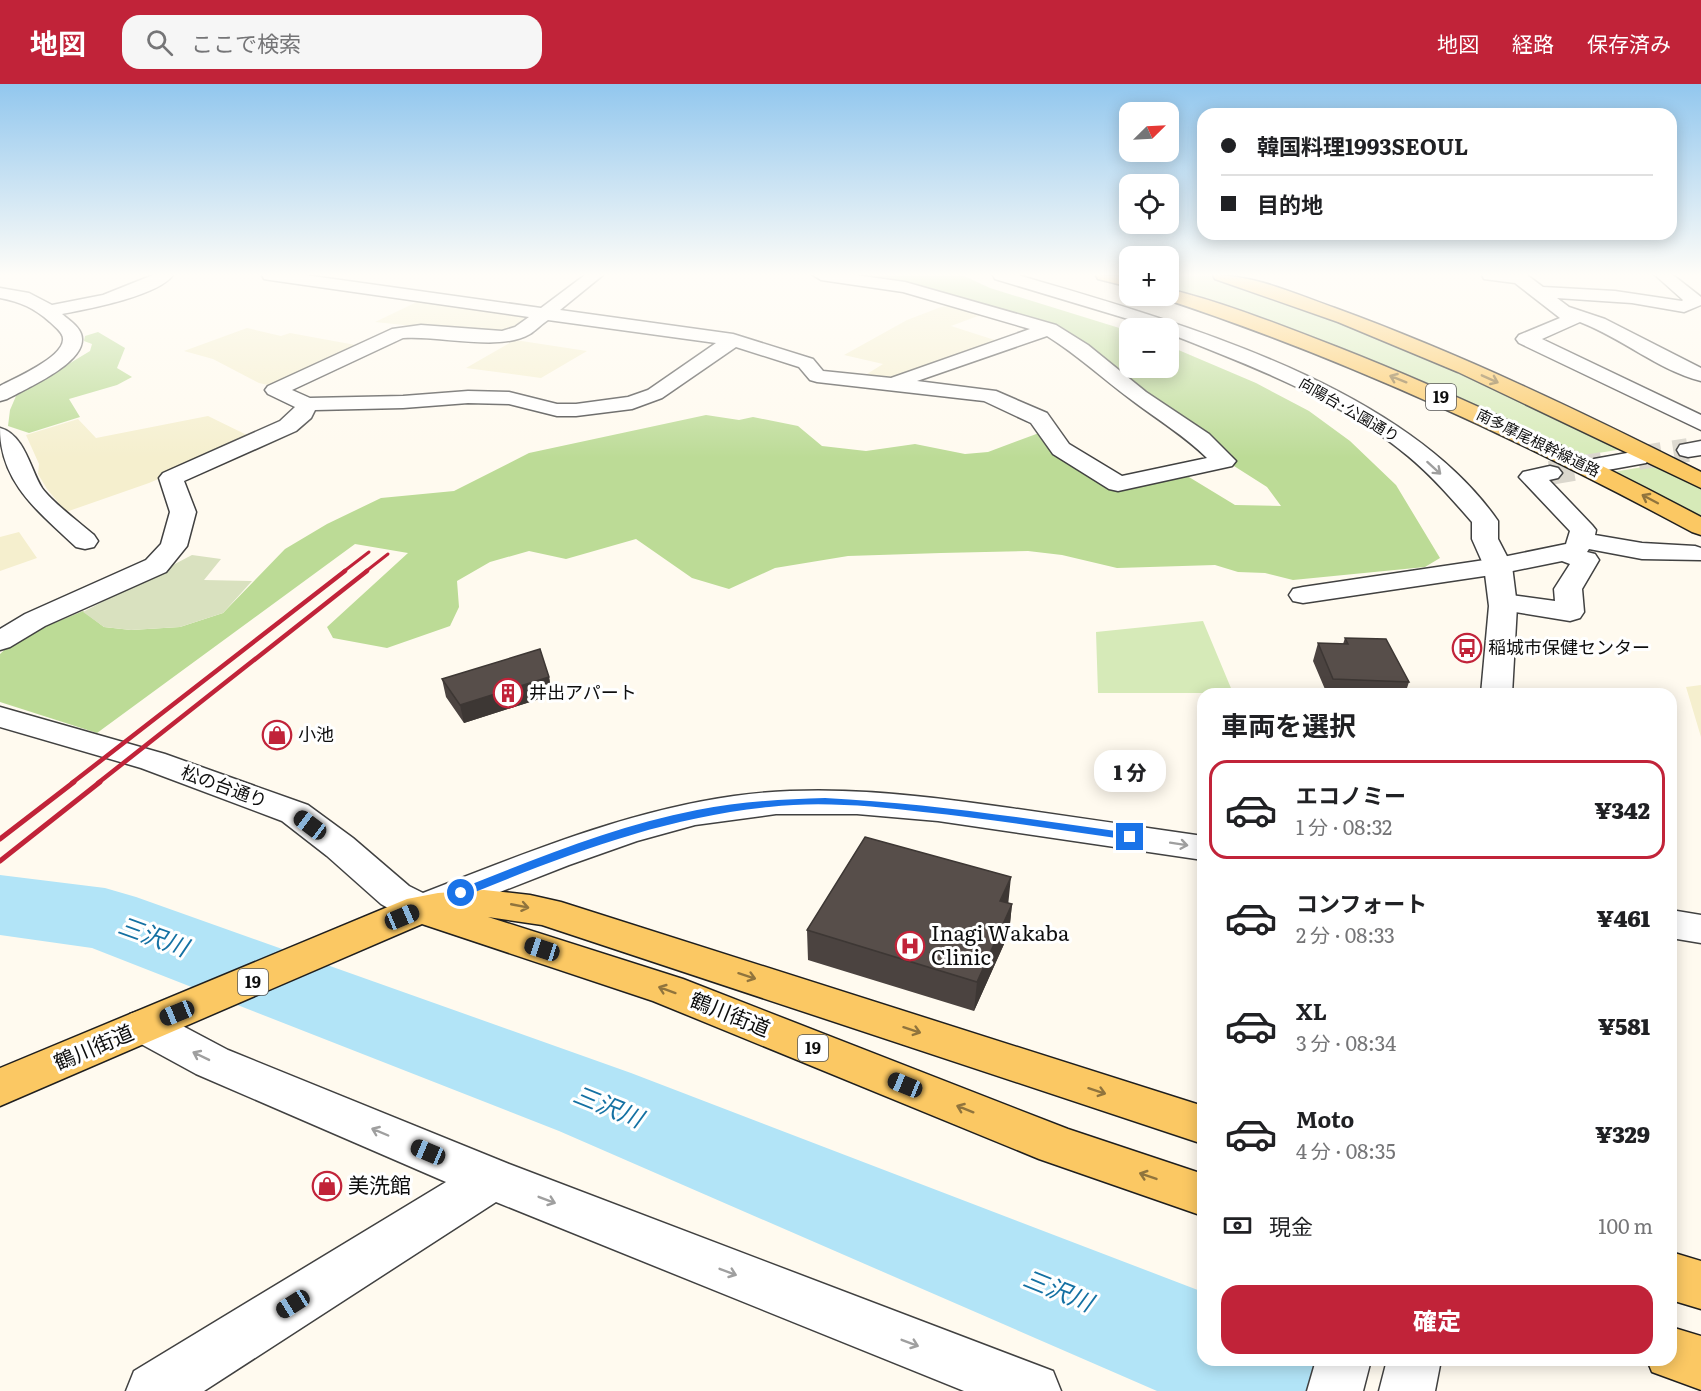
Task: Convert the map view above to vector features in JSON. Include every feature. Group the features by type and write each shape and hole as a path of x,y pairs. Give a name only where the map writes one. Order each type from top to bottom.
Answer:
{"main road":[{"name":"南多摩尾根幹線道路","path":"1290,336 1418,387 1560,452 1701,527"},
{"name":"19","path":"1390,336 1544,404 1701,481"},
{"name":"鶴川街道","path":"0,1088 421,909 481,901 513,904 547,912 1197,1123"},
{"name":"鶴川街道","path":"421,909 668,990 1056,1145 1197,1193"},
{"path":"1677,1278 1701,1286"},
{"path":"1677,1355 1701,1363"}],"street":[{"path":"0,395 58,362 69,351 72,336"},
{"path":"392,336 275,390 307,404 403,402 468,397 509,398 557,410 576,410 632,403 655,394 733,340"},
{"path":"489,336 506,336"},
{"path":"705,336 733,340 806,363 817,376 989,395 1040,418 1061,448 1118,484 1224,461 1201,439 1060,336"},
{"path":"889,384 1029,336"},
{"name":"向陽台･公園通り","path":"1193,336 1251,359 1335,399 1377,423 1408,445 1452,484 1485,520 1485,539 1498,566 1503,602 1497,688"},
{"path":"1533,336 1526,339 1701,423"},
{"path":"1625,336 1701,375"},
{"name":"向陽台･公園通り","path":"1179,340 1280,382 1320,402 1357,426 1396,453 1428,483 1458,521 1485,539"},
{"path":"0,641 35,620 156,566 174,546 183,512 171,478 288,426 303,413 307,404"},
{"path":"0,435 14,452 32,492 85,541"},
{"path":"1602,465 1638,458"},
{"path":"1550,473 1531,477 1565,509 1582,530 1574,546"},
{"path":"1503,602 1570,612 1568,589 1586,560 1574,546"},
{"path":"1303,596 1498,566 1574,546 1695,554"},
{"name":"松の台通り","path":"0,717 153,761 296,813 340,847 395,895 421,909"},
{"path":"421,909 562,852 633,829 697,814 770,803 825,801 978,814 1197,847"},
{"path":"1677,925 1701,929"},
{"path":"161,1020 212,1062 492,1179 1033,1391"},
{"path":"154,1391 492,1179"},
{"path":"1335,1391 1342,1366"}],"shaded area":[{"path":"225,336 306,336 361,346 282,384 268,385 259,383 213,359 184,351"},
{"path":"878,336 982,336 1004,343 895,381 867,374 883,364 844,355"},
{"path":"515,340 587,351 541,378 466,368"},
{"path":"208,416 253,438 149,483 66,512 38,474 39,464 26,435 78,419 96,438"},
{"path":"19,532 37,558 0,571 0,537"},
{"path":"1701,685 1701,737 1686,687"}],"green space":[{"path":"85,336 105,336 125,348 117,368 132,377 117,385 69,399 80,417 29,433 8,426 10,410 16,396 90,351 92,344 84,341"},
{"path":"1071,336 1119,336 1119,370 1094,350"},
{"path":"1283,336 1378,336 1494,386 1623,449 1580,456"},
{"path":"1179,350 1256,383 1309,411 1350,441 1396,485 1440,558 1425,567 1293,580 1265,573 1238,572 1215,565 1117,568 1062,555 1028,551 848,556 775,568 729,589 692,578 636,539 566,559 529,551 490,562 457,581 459,607 450,626 387,648 333,638 327,627 408,553 355,544 97,733 0,702 0,654 16,639 83,611 104,627 131,630 180,627 223,613 285,549 327,524 381,498 454,491 529,453 706,415 739,420 753,417 798,426 822,446 866,451 915,444 965,454 988,452 1039,433 1114,489 1184,474 1235,505 1281,506 1267,487 1234,466 1232,455 1214,438 1129,378 1179,378"},
{"path":"1655,465 1701,489 1701,519 1613,472"},
{"path":"192,555 221,559 204,580 252,581 223,613 180,627 131,630 104,627 83,612"},
{"path":"1203,621 1231,688 1197,688 1197,693 1098,693 1096,632"}],"building":[{"path":"1345,638 1386,639 1409,682 1333,679 1318,643 1348,644"},
{"path":"540,649 549,677 460,705 442,679"},
{"name":"Inagi Wakaba Clinic","path":"865,837 1011,877 1000,901 1012,904 977,982 807,930"}],"waterway":[{"name":"三沢川","path":"0,905 105,919 595,1102 1197,1349"},
{"name":"三沢川","path":"1241,1366 1301,1391"}],"tunnel":[{"path":"1638,458 1688,450"},
{"path":"1550,473 1602,464"}],"railway":[{"path":"343,572 369,552"},
{"path":"365,572 388,554"},
{"path":"72,783 345,571"},
{"path":"98,783 367,571"},
{"path":"0,839 74,782"},
{"path":"0,861 100,782"}],"place":[{"name":"稲城市保健センター","path":"1467,648"},
{"name":"井出アパート","path":"508,693"},
{"name":"小池","path":"277,735"},
{"name":"Inagi Wakaba Clinic","path":"910,946"},
{"name":"美洗館","path":"327,1186"}],"route":[{"path":"461,893 562,852 633,829 697,814 770,803 825,801 881,804 978,814 1130,837"}]}
